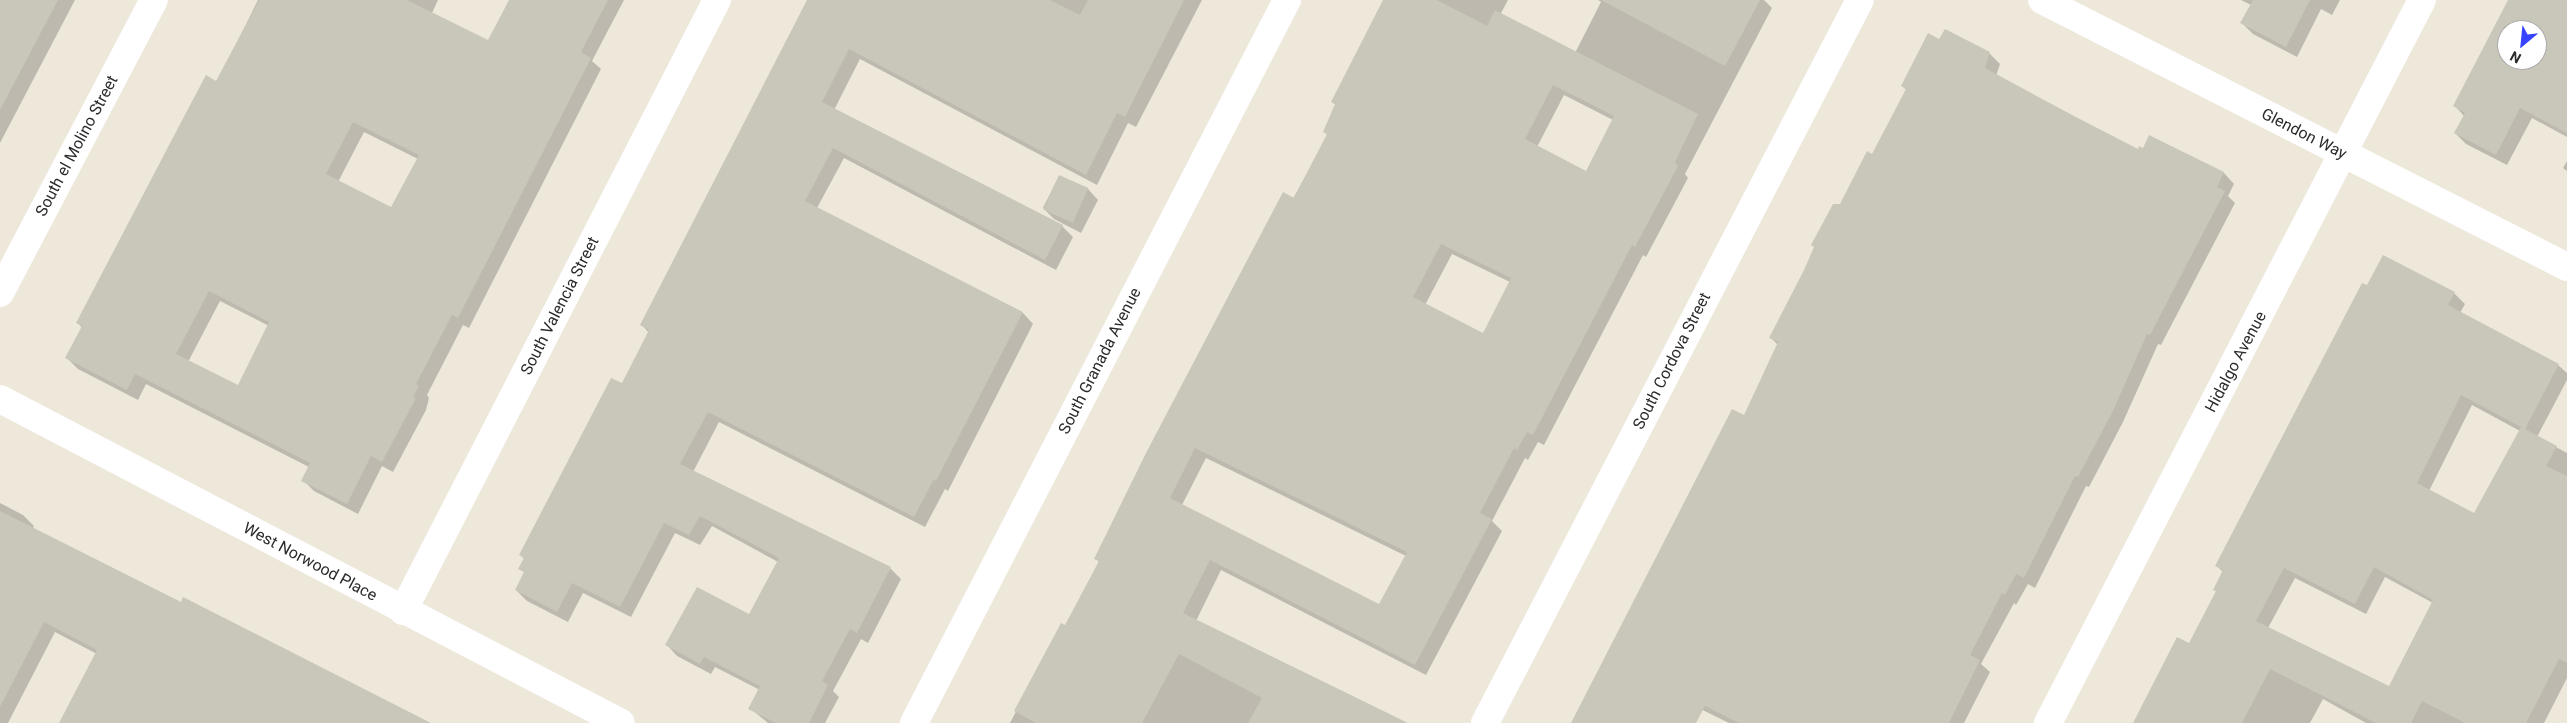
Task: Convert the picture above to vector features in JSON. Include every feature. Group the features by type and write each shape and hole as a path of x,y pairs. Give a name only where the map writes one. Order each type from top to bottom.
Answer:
{"street":[{"name":"South el Molino Street","path":"0,293 154,0"},
{"name":"South Valencia Street","path":"404,611 717,0"},
{"name":"South Granada Avenue","path":"914,723 1287,0"},
{"name":"South Cordova Street","path":"1485,723 1860,0"},
{"name":"Glendon Way","path":"2042,0 2567,267"},
{"name":"Hidalgo Avenue","path":"2048,723 2422,0"},
{"name":"West Norwood Place","path":"0,399 621,723"}],"building":[{"path":"0,0 58,0 0,110"},
{"path":"259,0 407,0 488,40 509,0 608,0 581,52 591,58 458,318 452,315 416,384 419,386 413,397 416,398 382,462 371,456 347,504 301,481 310,463 135,374 127,390 65,358 82,326 76,323 206,75 216,81","holes":["353,122 419,155 391,207 326,174","209,291 269,322 238,385 176,354"]},
{"path":"807,0 1050,0 1080,15 1088,0 1184,0 1125,117 1117,113 1086,175 849,49 822,102 1063,225 1045,260 833,148 805,201 1023,312 936,481 934,479 914,517 708,412 680,464 891,567 857,633 850,629 822,681 828,685 809,723 776,723 748,709 760,686 704,657 700,664 665,645 697,587 749,614 779,558 700,516 689,535 664,523 620,607 572,583 557,612 515,590 524,572 518,569 524,558 519,555 611,378 622,383 649,330 640,325"},
{"path":"1383,0 1437,0 1487,26 1495,10 1698,114 1675,162 1678,166 1635,247 1632,245 1533,435 1527,432 1517,450 1514,448 1480,513 1492,519 1415,665 1210,560 1183,613 1408,723 1248,723 1262,698 1179,654 1142,723 1036,723 1014,711 1061,623 1065,625 1099,561 1094,559 1146,453 1283,192 1294,198 1327,134 1323,132 1335,104 1331,102","holes":["1553,85 1614,116 1586,171 1525,139","1441,244 1511,278 1483,333 1413,297","1195,448 1407,552 1379,604 1170,498"]},
{"path":"1601,0 1760,0 1725,66"},
{"path":"2253,0 2310,0 2286,47 2240,23"},
{"path":"2508,0 2567,0 2567,133 2520,108 2496,155 2454,133 2465,113 2453,106 2497,21 2497,70 2547,70 2547,20 2498,20"},
{"path":"1945,29 1990,52 1985,68 2138,149 2139,146 2143,148 2149,135 2224,172 2217,187 2225,191 2150,335 2147,334 2113,411 2078,477 2075,476 2024,578 2016,574 2005,595 2002,593 1970,655 1980,660 1949,723 1739,723 1705,706 1696,723 1571,723 1732,409 1744,415 1778,342 1769,338 1804,270 1814,247 1811,245 1833,204 1840,204 1867,151 1872,154 1906,89 1901,86 1928,33 1939,39"},
{"path":"1059,175 1088,188 1073,223 1044,210"},
{"path":"2383,255 2455,292 2448,305 2559,364 2525,429 2557,446 2546,466 2567,476 2567,663 2559,659 2526,723 2465,723 2422,701 2411,723 2376,723 2270,669 2242,723 2133,723 2177,637 2189,643 2216,591 2213,590 2223,570 2215,566 2362,283 2367,285","holes":["2461,395 2521,427 2474,513 2417,483","2374,567 2433,600 2389,686 2256,621 2284,568 2355,604"]},
{"path":"0,511 181,602 183,597 431,723 59,723 97,650 44,622 0,707"}]}
